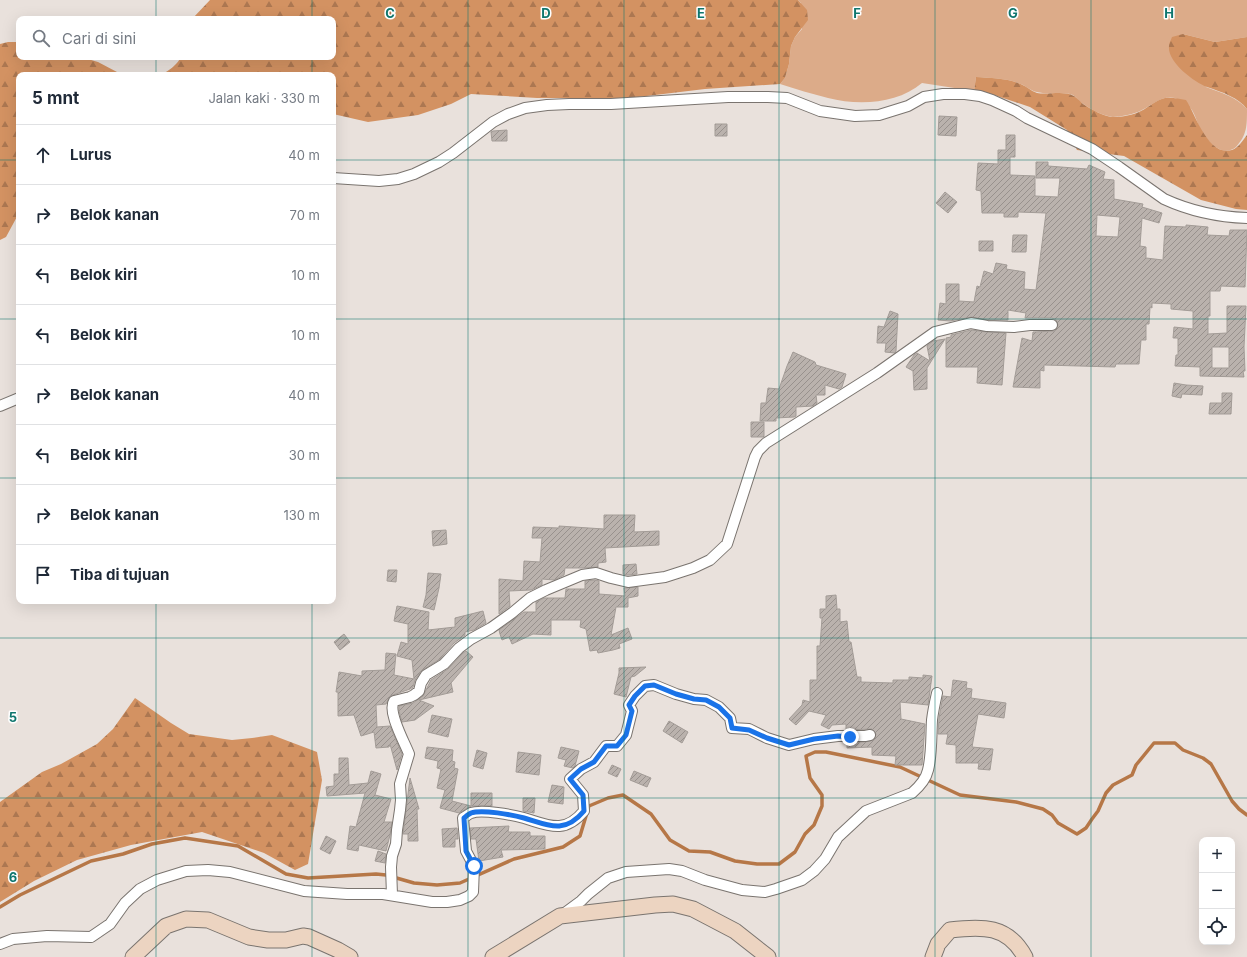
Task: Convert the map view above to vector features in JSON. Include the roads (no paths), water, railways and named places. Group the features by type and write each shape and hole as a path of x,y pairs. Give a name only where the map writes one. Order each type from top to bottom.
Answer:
{"street":[{"path":"336,178 379,181 398,179 414,174 439,162 493,122 508,114 525,108 547,105 611,104 768,97 787,98 820,111 855,116 879,115 908,106 924,97 943,94 965,94 980,96 998,103 1016,111 1034,122 1092,149 1120,166 1168,201 1210,214 1247,218"},
{"path":"392,895 390,867 396,844 396,830 401,800 400,784 409,754 394,718 392,705 394,701 410,698 419,691 421,683 426,675 444,664 459,648 471,639 491,628 530,598 546,590 582,575 596,572 611,578 628,582 665,577 693,568 710,560 727,544 755,457 766,443 877,373 936,332 971,323 987,326 1014,327 1052,325"},
{"path":"0,406 16,399"},
{"path":"0,944 13,939 47,936 91,937 110,924 125,903 140,889 157,880 186,871 208,870 230,872 304,891 392,895 432,902 460,900 469,896 473,892 474,866 466,851 464,818 472,813 496,812 524,818 550,826 566,825 578,818 584,811 583,795 570,779 581,769 594,762 606,746 617,746 626,735 632,711 629,705 635,696 645,686 654,685 676,694 694,699 706,700 719,707 730,718 732,728 749,730 789,745 814,739 838,736 870,735"},
{"path":"493,957 582,901 588,894 608,878 626,872 669,869 682,871 705,880 742,890 765,892 776,890 802,880 814,872 825,859 838,836 866,811 912,793 925,778 928,770 932,719 937,693"},
{"path":"560,916 673,904 693,909 735,931 768,957"},
{"path":"133,957 166,926 186,919 208,920 249,937 268,940 286,940 303,936 309,937 350,957"},
{"path":"933,957 938,944 950,930 971,927 989,928 1011,938 1019,947 1024,957"}],"waterway":[{"path":"0,907 20,895 91,861 123,854 152,844 185,838 238,846 286,874 308,878 376,874 386,875 414,883 437,885 460,883 514,859 563,847 580,836 589,806 608,798 623,795 651,814 670,840 689,851 710,852 735,861 757,864 779,864 795,852 805,834 814,825 822,806 822,795 810,778 806,756 815,752 826,752 900,767 960,795 1016,802 1043,809 1052,815 1058,823 1077,834 1086,828 1098,811 1106,793 1113,785 1132,775 1136,765 1154,743 1175,743 1183,750 1203,758 1211,764 1232,801 1247,815"}]}
